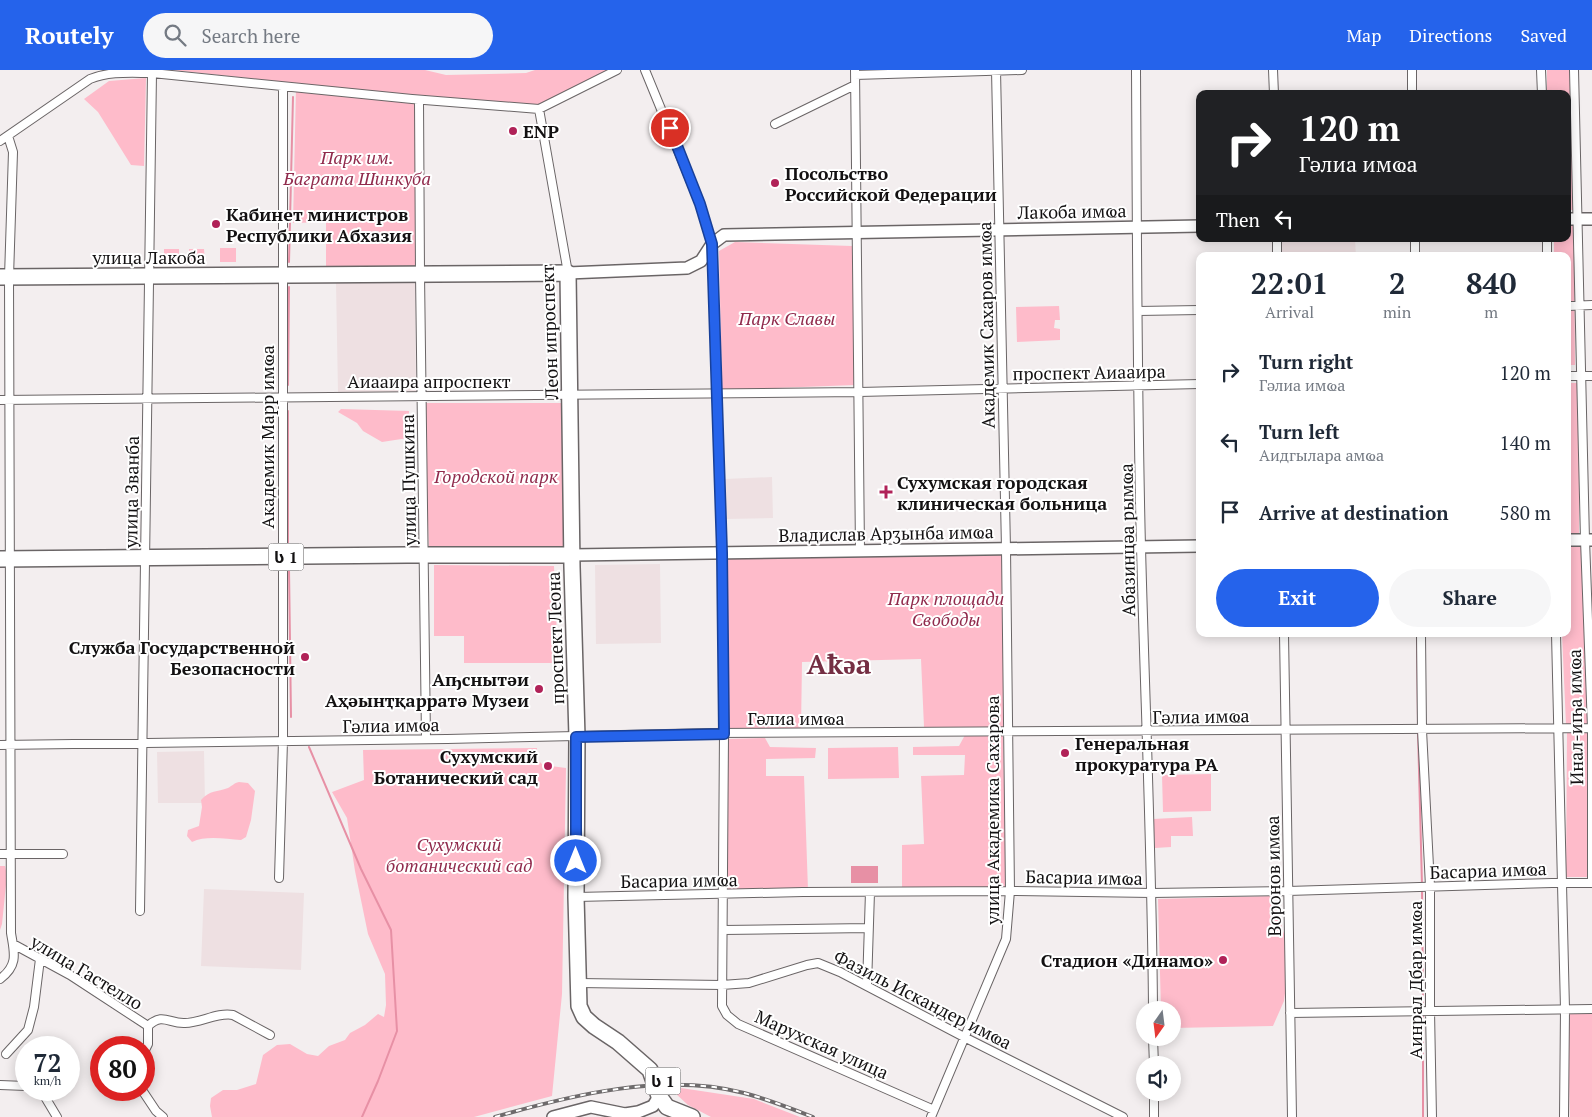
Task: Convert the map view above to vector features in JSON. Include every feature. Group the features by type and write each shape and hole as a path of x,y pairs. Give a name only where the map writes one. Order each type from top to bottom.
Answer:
{"highway":[{"name":"улица Лакоба","path":"4,277 568,273"},
{"name":"Леон ипроспект","path":"568,273 572,555"},
{"name":"ს 1","path":"5,559 572,555"},
{"name":"проспект Леона","path":"572,555 579,1006 584,1017 650,1070 661,1098"},
{"name":"ს 1","path":"661,1098 670,1097 679,1106 696,1117"},
{"name":"ს 1","path":"661,1098 692,1117"}],"main road":[{"path":"1573,219 1592,218"},
{"name":"Лакоба имҩа","path":"568,273 686,268 700,261 712,244 724,235 1196,226"},
{"path":"1571,540 1588,540"},
{"name":"Владислав Арӡынба имҩа","path":"572,555 1196,546"},
{"path":"553,1117 578,1114 591,1107 625,1114 638,1112 661,1098"}],"street":[{"path":"0,142 90,79 99,75 152,72 283,87 539,109 617,70"},
{"name":"Марухская улица","path":"645,70 700,204 712,244 722,553 724,734 722,1006 727,1015 738,1024 933,1113"},
{"path":"860,551 855,72 1022,70"},
{"name":"Абазинцәа рымҩа","path":"1136,70 1141,547 1148,832 1152,893 1153,1001"},
{"path":"1273,70 1274,90"},
{"path":"1412,70 1412,90"},
{"path":"1541,70 1542,90"},
{"name":"Инал-иҧа имҩа","path":"1574,70 1573,219 1580,306 1581,376 1588,474 1592,728 1592,883"},
{"name":"Академик Сахаров имҩа","path":"996,71 1006,549"},
{"name":"улица Званба","path":"140,911 152,72"},
{"path":"775,124 856,85"},
{"name":"Академик Марр имҩа","path":"279,878 283,741 283,87"},
{"name":"улица Пушкина","path":"419,100 426,739"},
{"name":"Леон ипроспект","path":"539,109 568,273"},
{"path":"0,979 6,975 15,958 11,933 10,745 5,559 9,400 4,277 13,152 8,136"},
{"path":"1571,306 1592,305"},
{"path":"1138,311 1196,310"},
{"path":"1571,376 1592,376"},
{"name":"проспект Аиааира","path":"859,392 1196,384"},
{"name":"Аиааира апроспект","path":"0,400 859,392"},
{"name":"улица Академика Сахарова","path":"933,1113 1006,939 1010,891 1006,549"},
{"name":"Воронов имҩа","path":"1284,637 1292,1117"},
{"name":"Аинрал Дбар имҩа","path":"1421,637 1422,730 1430,886 1432,1117"},
{"name":"Инал-иҧа имҩа","path":"1556,637 1564,1009 1564,1117"},
{"name":"Гәлиа имҩа","path":"0,745 724,734 1592,728"},
{"path":"0,854 63,854"},
{"name":"Басариа имҩа","path":"576,897 723,893 1010,891 1152,893 1592,883"},
{"path":"867,986 870,892"},
{"path":"723,930 868,928"},
{"name":"улица Гастелло","path":"13,944 70,975 148,1026 148,1036"},
{"path":"6,1054 28,1030 34,1007 40,960"},
{"name":"Фазиль Искандер имҩа","path":"579,983 722,985 749,983 807,964 818,963 828,966 964,1038 1123,1117"},
{"path":"1290,1013 1592,1009"},
{"path":"148,1026 160,1018 184,1023 203,1021 232,1014 270,1035"},
{"path":"0,1084 15,1085"},
{"path":"47,1101 57,1117"},
{"path":"149,1101 163,1117"},
{"path":"1154,1101 1154,1117"}],"shaded area":[{"path":"1277,242 1355,242 1356,252 1277,252"},
{"path":"415,282 416,392 338,393 336,283"},
{"path":"772,477 773,518 726,519 725,479"},
{"path":"660,564 661,643 596,644 595,565"},
{"path":"204,751 205,803 158,803 157,752"},
{"path":"851,866 878,866 878,883 851,883"},
{"path":"204,889 304,893 301,970 201,966"}],"green space":[{"path":"172,70 425,70 446,75 526,73 535,70 610,70 531,108"},
{"path":"1547,70 1571,70 1573,210 1571,210 1571,90 1547,90"},
{"path":"146,78 144,166 131,165 98,112 84,99 109,81"},
{"name":"Парк им. Баграта Шинкуба","path":"296,88 419,100 420,274 326,275 326,222 293,223"},
{"path":"1571,220 1574,220 1575,365 1571,365 1571,252 1554,252 1554,242 1571,242"},
{"name":"Парк Славы","path":"735,242 852,246 855,385 722,390 719,251"},
{"path":"220,248 236,248 236,262 220,262"},
{"path":"164,249 179,249 179,262 164,262"},
{"path":"189,249 204,249 205,262 189,262"},
{"path":"1059,306 1060,320 1055,320 1054,328 1060,329 1060,340 1017,342 1016,307"},
{"path":"1571,383 1579,383 1579,535 1571,535"},
{"name":"Городской парк","path":"424,403 564,403 566,549 429,550"},
{"path":"341,409 409,411 408,438 382,442 363,431 357,423 338,412"},
{"path":"1571,543 1581,543 1588,725 1566,725 1562,637 1571,637"},
{"name":"Парк площади Свободы","path":"1003,550 1003,727 924,727 921,659 802,662 801,728 728,729 725,555"},
{"path":"434,565 554,566 558,663 464,663 464,636 434,636"},
{"path":"1588,731 1588,877 1566,877 1567,732"},
{"path":"965,735 1003,735 1006,888 902,889 902,845 924,844 921,776 964,775 965,755 913,755 913,747 959,746"},
{"path":"765,738 770,747 816,748 815,758 766,759 766,776 804,776 808,890 725,892 728,739"},
{"path":"898,747 899,778 828,779 828,748"},
{"name":"Сухумский ботанический сад","path":"537,748 537,759 543,765 566,768 562,994 552,1096 474,1117 212,1117 211,1098 223,1090 237,1090 256,1084 263,1055 277,1045 290,1044 307,1054 318,1056 329,1046 345,1040 350,1033 365,1025 378,1014 384,1017 386,1005 385,974 368,934 355,871 347,818 332,792 364,780 363,750"},
{"path":"1211,774 1211,811 1163,812 1162,775"},
{"path":"239,782 248,783 255,791 251,820 246,837 241,840 210,838 192,842 187,836 188,830 199,826 202,807 201,800 211,793 228,788"},
{"path":"1192,817 1193,836 1171,836 1171,847 1155,848 1153,819"},
{"path":"0,866 5,866 7,875 0,930"},
{"name":"Cтадион «Динамо»","path":"1273,896 1286,941 1287,978 1284,1001 1273,1026 1181,1028 1181,1001 1161,1001 1158,899"},
{"path":"1592,1013 1592,1117 1570,1117 1567,1014"},
{"path":"681,1088 754,1099 800,1117 711,1117 688,1105 675,1093 675,1090"}],"waterway":[{"path":"289,262 293,97"},
{"path":"288,385 289,287"},
{"path":"288,411 288,549"},
{"path":"289,569 291,717"},
{"path":"1417,637 1418,727"},
{"path":"1418,732 1422,885"},
{"path":"309,747 361,869 391,930 397,1031 362,1117"},
{"path":"1422,889 1423,1010"},
{"path":"1423,1014 1423,1117"}],"railway":[{"path":"495,1117 587,1094 618,1089 682,1085 713,1087 744,1093 813,1117"}],"place":[{"name":"ENP","path":"513,131"},
{"name":"Посольство Российской Федерации","path":"775,183"},
{"name":"Кабинет министров Республики Абхазия","path":"216,224"},
{"name":"Сухумская городская клиническая больница","path":"886,492"},
{"name":"Служба Государственной Безопасности","path":"305,657"},
{"name":"Аҧснытәи Аҳәынҭқарратә Музеи","path":"539,689"},
{"name":"Генеральная прокуратура РА","path":"1065,753"},
{"name":"Сухумский Ботанический сад","path":"548,766"},
{"name":"Cтадион «Динамо»","path":"1223,960"}],"district":[{"name":"Аҟəа","path":"839,663"}],"route":[{"path":"576,861 576,737 724,734 722,553 712,244 700,204 670,128"}]}
